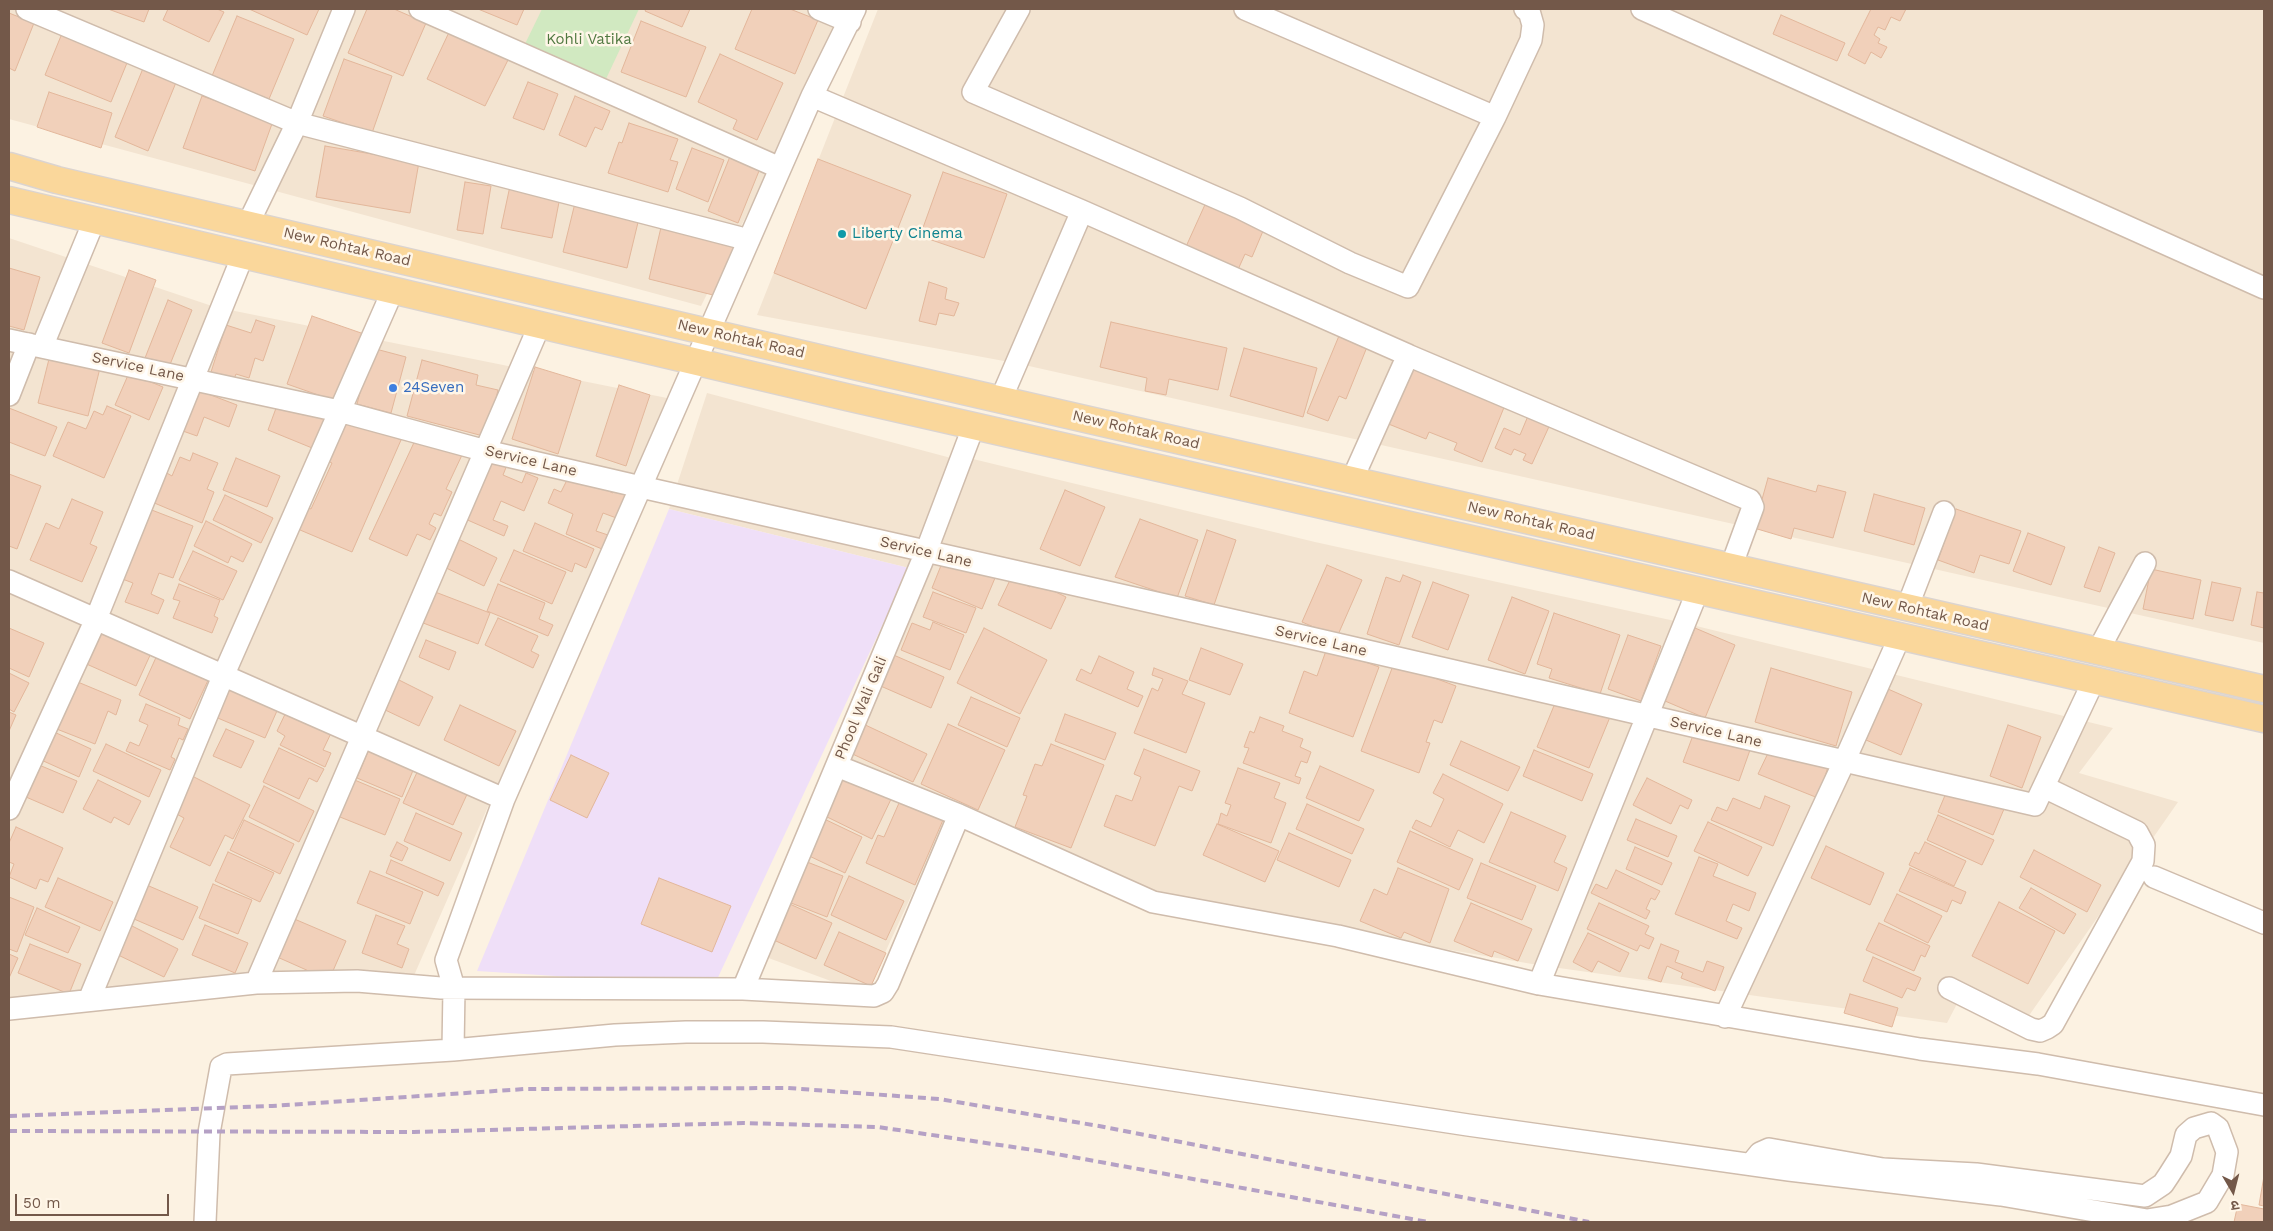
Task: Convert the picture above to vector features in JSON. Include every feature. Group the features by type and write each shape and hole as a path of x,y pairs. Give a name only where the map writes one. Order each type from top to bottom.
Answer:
{"main road":[{"name":"New Rohtak Road","path":"9,166 57,180 1001,399 2264,689"},
{"name":"New Rohtak Road","path":"9,200 974,425 2264,719"}],"street":[{"path":"27,9 297,123 749,240"},
{"path":"248,224 297,123 344,9"},
{"path":"420,9 780,168"},
{"path":"453,1050 454,988 446,960 448,949 504,799 780,168 812,96 852,15 819,9"},
{"path":"1019,9 974,92 1240,208 1350,263 1408,287 1495,117 1531,40 1533,25 1529,11 1525,9"},
{"path":"1245,9 1495,117"},
{"path":"1642,9 2264,288"},
{"path":"812,96 1082,211 1405,354 1750,500 1753,507 1731,567"},
{"path":"1001,399 1082,211"},
{"path":"9,395 36,346 94,221"},
{"path":"9,809 96,619 243,255"},
{"path":"89,1000 224,674 393,290"},
{"path":"256,983 540,324"},
{"name":"Service Lane","path":"9,340 339,411 486,451 1285,632 2035,806 2044,787"},
{"path":"1352,480 1408,355 1405,354"},
{"name":"Phool Wali Gali","path":"743,989 926,552 974,425"},
{"path":"1907,608 1944,512"},
{"path":"2098,652 2145,563"},
{"path":"9,581 224,674 504,799"},
{"path":"1539,984 1698,590"},
{"path":"1725,1017 1844,762 1900,636"},
{"path":"1949,988 2031,1029 2040,1031 2047,1028 2053,1024 2143,861 2144,846 2137,832 2044,787 2094,680"},
{"path":"837,766 959,815 1153,902 1338,936 1539,984 1920,1050 2031,1063 2264,1105"},
{"path":"9,1009 256,983 357,981 454,988 743,989 874,996 883,992 959,815"},
{"path":"2154,876 2264,923"},
{"path":"205,1222 209,1133 221,1067 227,1064 453,1050 686,1032 763,1032 891,1038 1468,1125 1751,1164 2001,1195 2147,1220 2172,1216 2207,1202 2223,1175 2227,1152 2218,1128 2211,1123 2194,1128 2186,1135 2181,1156 2169,1175 2162,1184 2145,1196 1976,1174 1883,1169 1769,1149 1760,1154 1751,1164"}],"shaded area":[{"path":"9,9 850,9 701,306 9,119"},
{"path":"878,9 2264,9 2264,643 1020,364 757,315"},
{"path":"9,238 215,307 667,398 412,980 9,1018"},
{"path":"707,393 951,458 909,568 669,509"},
{"path":"973,459 1315,542 1684,623 2113,728 2079,773 2178,802 2021,1027 1959,1000 1947,1023 1538,965 1141,897 952,807 866,994 755,953"},
{"path":"669,509 909,568 714,986 477,971"}],"green space":[{"name":"Kohli Vatika","path":"542,9 639,9 605,81 524,46"}],"building":[{"path":"108,9 149,9 144,22"},
{"path":"168,9 217,9 224,12 209,42 163,20"},
{"path":"249,9 319,9 307,35"},
{"path":"367,9 394,9 426,23 403,76 348,53"},
{"path":"478,9 524,9 517,25"},
{"path":"646,9 690,9 682,27 645,11"},
{"path":"752,9 790,9 818,20 795,74 735,49"},
{"path":"1871,9 1906,9 1900,21 1891,17 1885,30 1878,27 1874,35 1880,39 1878,43 1887,47 1881,58 1871,52 1865,64 1848,55"},
{"path":"9,13 34,23 15,71 9,68"},
{"path":"1781,15 1845,43 1837,61 1773,34"},
{"path":"237,16 294,39 269,99 212,76"},
{"path":"641,21 706,47 686,97 621,72"},
{"path":"451,28 510,56 485,106 427,79"},
{"path":"63,31 129,58 111,102 45,75"},
{"path":"720,54 783,83 757,140 733,129 737,120 698,102"},
{"path":"344,59 392,76 372,133 323,116"},
{"path":"144,66 177,80 148,151 115,137"},
{"path":"528,82 558,94 544,130 513,118"},
{"path":"49,92 112,113 101,148 37,127"},
{"path":"202,96 273,121 255,171 183,148"},
{"path":"575,96 610,111 602,130 595,127 586,147 559,135"},
{"path":"629,123 678,139 670,160 678,162 668,192 608,173 619,142 622,143"},
{"path":"325,146 419,162 410,213 316,197"},
{"path":"692,148 724,160 708,202 676,189"},
{"path":"731,154 761,166 738,223 708,211"},
{"name":"Liberty Cinema","path":"818,159 911,195 866,309 774,273"},
{"path":"943,172 1007,194 984,258 920,236"},
{"path":"465,182 491,186 483,234 457,230"},
{"path":"510,186 560,197 552,238 501,228"},
{"path":"1208,198 1266,224 1252,257 1245,254 1236,274 1184,251"},
{"path":"576,199 640,214 627,268 563,252"},
{"path":"662,223 742,241 717,296 649,279"},
{"path":"9,268 40,277 24,330 9,326"},
{"path":"129,270 156,280 129,353 102,343"},
{"path":"929,282 947,288 945,299 959,303 954,316 939,313 936,325 919,321"},
{"path":"168,300 192,310 169,367 145,358"},
{"path":"312,316 364,334 338,402 287,384"},
{"path":"256,320 275,326 263,361 255,358 249,378 236,374 234,379 211,372 226,325 251,333"},
{"path":"1111,322 1227,348 1218,390 1169,379 1166,395 1145,391 1147,378 1100,367"},
{"path":"1341,331 1369,342 1346,399 1339,396 1328,421 1307,413"},
{"path":"372,348 406,357 391,413 357,404"},
{"path":"1244,348 1317,368 1303,417 1230,396"},
{"path":"50,355 100,368 88,416 38,403"},
{"path":"422,360 478,375 476,385 498,390 487,437 407,416"},
{"path":"1411,361 1507,400 1482,462 1454,450 1457,443 1429,432 1426,439 1386,423"},
{"path":"535,367 581,381 558,454 512,439"},
{"path":"129,373 163,387 149,420 115,405"},
{"path":"619,385 650,395 626,466 596,456"},
{"path":"195,389 237,405 229,427 204,417 197,436 180,430"},
{"path":"279,400 329,420 317,450 268,430"},
{"path":"107,406 131,416 104,478 53,456 68,422 86,429 94,411 103,415"},
{"path":"9,408 57,427 45,456 9,442"},
{"path":"1528,416 1552,420 1532,464 1523,460 1526,454 1514,449 1511,455 1495,448 1504,428 1520,435"},
{"path":"349,417 401,440 352,552 293,527 302,505 311,509 332,463 323,459 334,432 341,435"},
{"path":"418,434 462,455 446,489 452,492 441,516 434,513 429,524 436,528 430,540 417,534 407,556 369,539"},
{"path":"193,453 218,463 207,489 214,492 202,523 152,502 165,472 172,476 180,457 190,461"},
{"path":"236,458 280,476 267,507 223,490"},
{"path":"490,458 507,465 503,475 522,483 526,473 538,478 524,511 501,501 493,520 508,526 504,536 463,518"},
{"path":"9,474 41,486 17,549 9,546"},
{"path":"570,474 613,493 616,488 629,493 619,519 603,513 596,531 608,535 602,549 566,534 573,514 548,503 554,489 561,492"},
{"path":"1768,478 1816,492 1818,485 1846,492 1833,538 1794,528 1791,539 1754,528"},
{"path":"1065,490 1105,507 1080,566 1040,549"},
{"path":"1874,494 1925,508 1914,545 1864,531"},
{"path":"225,495 273,518 261,543 213,520"},
{"path":"72,499 103,512 90,544 97,547 82,582 30,560 46,523 59,529"},
{"path":"144,507 193,526 173,578 159,573 151,594 164,600 158,614 125,602 133,583 117,577"},
{"path":"1956,509 2021,531 2009,564 1980,555 1974,573 1938,560"},
{"path":"1140,519 1198,540 1177,598 1115,577"},
{"path":"206,521 252,544 243,562 231,556 228,563 194,546"},
{"path":"535,523 594,549 586,568 575,563 572,572 523,551"},
{"path":"1207,530 1236,540 1214,605 1185,596"},
{"path":"2028,533 2065,547 2051,585 2013,571"},
{"path":"456,538 497,558 484,586 442,566"},
{"path":"2099,547 2115,553 2100,592 2084,587"},
{"path":"514,550 566,572 552,604 500,581"},
{"path":"193,551 237,571 223,600 179,580"},
{"path":"944,558 995,578 982,609 932,588"},
{"path":"1327,565 1362,580 1337,637 1302,622"},
{"path":"2151,569 2201,580 2193,619 2143,609"},
{"path":"1403,575 1421,582 1399,645 1367,634 1386,577 1400,582"},
{"path":"1011,578 1030,587 1033,581 1066,597 1051,629 998,605"},
{"path":"1433,582 1469,595 1448,650 1412,637"},
{"path":"2212,582 2241,588 2233,621 2205,615"},
{"path":"179,584 220,600 214,616 218,618 212,633 173,618 180,601 173,599"},
{"path":"498,584 545,603 539,619 553,625 548,636 487,611"},
{"path":"430,590 490,613 478,644 418,621"},
{"path":"933,592 976,608 966,633 923,617"},
{"path":"2257,592 2264,593 2264,628 2251,625"},
{"path":"1512,597 1549,611 1525,674 1488,660"},
{"path":"1554,613 1620,635 1600,694 1549,678 1552,669 1537,664"},
{"path":"498,618 538,636 531,651 539,655 533,668 485,645"},
{"path":"933,622 964,635 950,670 901,650 912,623 930,630"},
{"path":"97,627 152,651 136,686 82,662"},
{"path":"9,628 44,643 29,677 9,668"},
{"path":"984,628 1047,660 1020,714 957,683"},
{"path":"1695,628 1735,645 1705,718 1665,701"},
{"path":"1628,635 1661,646 1641,701 1608,689"},
{"path":"426,640 456,652 449,670 419,657"},
{"path":"1201,648 1243,664 1230,695 1189,680"},
{"path":"1327,648 1379,667 1353,737 1289,713 1304,671 1317,676"},
{"path":"158,653 210,676 190,719 139,695"},
{"path":"889,653 944,677 931,708 876,684"},
{"path":"1099,656 1134,672 1127,689 1143,696 1138,707 1076,680 1081,669 1091,674"},
{"path":"1394,663 1456,686 1442,723 1434,720 1426,742 1430,743 1419,773 1361,751"},
{"path":"1154,668 1188,681 1182,694 1205,703 1186,753 1134,733 1152,688 1158,691 1163,679 1152,675"},
{"path":"1771,668 1852,692 1836,746 1755,722"},
{"path":"9,673 29,683 14,712 9,709"},
{"path":"395,678 433,697 419,726 381,708"},
{"path":"73,680 121,700 116,715 108,711 95,744 49,726"},
{"path":"228,682 280,704 265,738 213,716"},
{"path":"1888,689 1922,704 1901,755 1866,740"},
{"path":"1558,696 1610,717 1589,768 1537,747"},
{"path":"971,697 1020,718 1007,747 958,725"},
{"path":"146,704 180,718 178,725 188,729 183,740 179,738 171,757 175,759 170,770 126,751 130,742 139,746 148,725 139,721"},
{"path":"460,705 516,731 499,766 444,740"},
{"path":"288,708 333,729 323,750 331,753 325,767 280,745 285,736 277,731"},
{"path":"9,712 16,715 9,731"},
{"path":"1065,714 1116,733 1105,760 1055,741"},
{"path":"1260,717 1284,726 1282,731 1303,739 1300,747 1311,752 1307,763 1301,761 1295,776 1301,778 1299,784 1243,763 1249,748 1244,747 1250,731 1254,733"},
{"path":"859,722 927,754 913,782 846,751"},
{"path":"948,724 1005,750 978,810 921,784"},
{"path":"2008,725 2041,737 2022,788 1990,776"},
{"path":"226,729 254,741 241,768 213,756"},
{"path":"1695,730 1750,750 1739,781 1683,762"},
{"path":"52,731 91,749 79,777 39,759"},
{"path":"1461,741 1520,767 1508,791 1450,765"},
{"path":"106,744 161,770 149,797 93,771"},
{"path":"1051,744 1104,765 1071,848 1015,827 1027,796 1023,795 1035,764 1042,766"},
{"path":"279,748 324,769 317,782 309,778 299,799 263,782"},
{"path":"369,749 414,768 402,797 357,778"},
{"path":"1144,749 1200,771 1192,791 1179,786 1155,846 1104,826 1116,795 1132,801 1141,777 1134,774"},
{"path":"1770,749 1828,767 1818,798 1758,774"},
{"path":"1534,750 1593,774 1582,801 1523,776"},
{"path":"571,755 609,773 587,818 550,800"},
{"path":"32,762 77,781 63,813 26,797"},
{"path":"1320,766 1374,790 1359,821 1306,798"},
{"path":"419,768 469,790 453,825 403,803"},
{"path":"1238,768 1280,783 1274,798 1286,803 1271,843 1218,824 1221,813 1227,816 1231,805 1225,803"},
{"path":"840,770 893,795 872,839 819,813"},
{"path":"1443,774 1503,804 1484,843 1458,830 1450,847 1412,828 1416,820 1431,827 1444,799 1433,793"},
{"path":"190,775 250,805 233,839 225,835 210,866 170,847 184,818 171,811"},
{"path":"345,776 400,799 385,835 330,813"},
{"path":"1647,778 1692,800 1688,809 1680,805 1671,824 1633,805"},
{"path":"98,780 141,801 129,825 114,817 111,823 83,809"},
{"path":"264,786 314,811 299,842 249,817"},
{"path":"1949,786 2004,809 1993,835 1938,812"},
{"path":"903,794 946,813 915,885 866,863 878,835 884,837"},
{"path":"1765,796 1790,806 1773,846 1711,820 1717,807 1727,811 1733,798 1760,809"},
{"path":"1307,804 1364,829 1352,854 1296,829"},
{"path":"1511,812 1566,836 1554,862 1567,868 1558,891 1489,862"},
{"path":"416,813 462,833 450,861 404,841"},
{"path":"1938,815 1994,840 1982,865 1927,840"},
{"path":"820,817 862,837 845,873 803,853"},
{"path":"1636,819 1677,836 1668,857 1627,840"},
{"path":"244,820 294,844 280,874 230,850"},
{"path":"1708,822 1762,847 1748,876 1694,851"},
{"path":"1217,824 1279,851 1265,882 1203,855"},
{"path":"16,827 63,848 48,882 40,879 36,889 9,877 14,864 9,862 9,843"},
{"path":"1410,831 1473,859 1459,890 1397,862"},
{"path":"1289,833 1351,860 1339,887 1277,860"},
{"path":"397,842 408,848 402,861 390,856"},
{"path":"1925,842 1966,861 1954,886 1909,865 1915,852 1919,854"},
{"path":"1826,846 1884,873 1870,905 1811,878"},
{"path":"1635,847 1672,863 1662,885 1626,869"},
{"path":"2034,850 2101,885 2087,912 2020,877"},
{"path":"228,852 274,873 260,902 215,881"},
{"path":"1699,857 1718,864 1713,876 1756,893 1749,911 1733,904 1726,921 1742,928 1737,939 1675,914"},
{"path":"391,860 444,883 438,896 386,873"},
{"path":"802,860 843,876 827,917 786,901"},
{"path":"1481,863 1536,886 1522,920 1467,898"},
{"path":"1398,868 1449,889 1430,943 1404,932 1401,938 1360,921 1374,889 1387,895"},
{"path":"1910,868 1966,892 1961,904 1952,900 1947,912 1899,891"},
{"path":"1616,870 1660,891 1655,900 1651,898 1646,909 1650,911 1646,919 1591,893 1596,884 1607,889"},
{"path":"370,871 423,892 410,924 357,903"},
{"path":"849,876 904,901 886,940 831,915"},
{"path":"58,878 113,902 100,931 45,907"},
{"path":"659,878 731,906 712,952 641,924"},
{"path":"142,883 198,907 183,940 127,916"},
{"path":"213,884 252,900 238,934 199,918"},
{"path":"2031,888 2076,914 2064,934 2019,908"},
{"path":"1897,894 1942,916 1928,943 1884,921"},
{"path":"9,897 34,907 17,952 9,949"},
{"path":"783,901 832,923 816,959 767,937"},
{"path":"1999,902 2055,931 2028,984 1972,956"},
{"path":"1471,903 1532,929 1518,961 1494,951 1492,957 1454,941"},
{"path":"1599,903 1649,926 1645,934 1654,938 1649,949 1640,945 1637,951 1587,929"},
{"path":"37,908 80,927 68,953 25,935"},
{"path":"376,915 405,926 397,944 409,949 402,968 362,953"},
{"path":"292,918 346,941 329,980 275,956"},
{"path":"1879,923 1930,946 1925,957 1921,955 1914,971 1866,950"},
{"path":"130,925 178,949 164,977 116,954"},
{"path":"205,925 248,943 235,973 192,955"},
{"path":"839,932 886,953 871,986 824,965"},
{"path":"1588,933 1629,953 1620,972 1598,961 1592,972 1573,962"},
{"path":"30,944 81,964 69,994 18,973"},
{"path":"1661,944 1679,951 1675,962 1703,972 1707,961 1724,967 1715,991 1681,978 1683,973 1667,966 1661,982 1648,978"},
{"path":"9,954 18,958 9,978"},
{"path":"1873,957 1921,978 1915,991 1907,988 1902,998 1863,981"},
{"path":"1850,994 1898,1008 1892,1027 1844,1013"},
{"path":"2264,1176 2264,1206 2259,1205"},
{"path":"2238,1204 2264,1209 2264,1222 2234,1222"}],"railway":[{"path":"9,1116 272,1106 525,1089 788,1088 939,1099 1099,1126 1589,1222"},
{"path":"9,1131 414,1132 743,1123 878,1127 1040,1151 1428,1222"}],"place":[{"name":"Liberty Cinema","path":"842,234"},
{"name":"24Seven","path":"393,388"}]}
